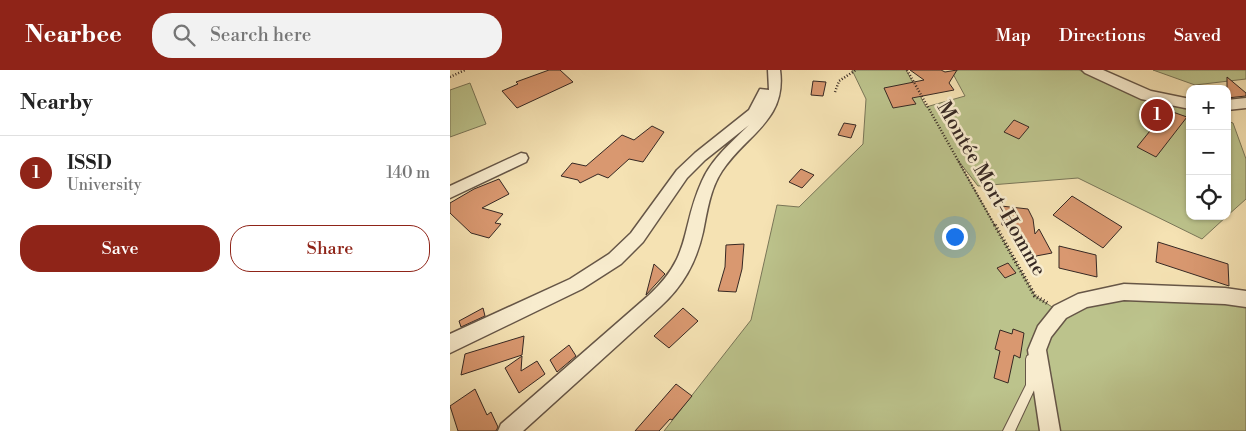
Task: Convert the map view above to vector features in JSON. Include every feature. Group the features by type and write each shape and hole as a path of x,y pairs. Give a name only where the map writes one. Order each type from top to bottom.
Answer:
{"street":[{"path":"450,344 588,277 616,259 640,235 678,177 705,150 735,129 759,106 770,70"},
{"path":"508,431 647,307 679,274 692,243 711,178 717,166 764,118 775,90 774,70"},
{"path":"1090,70 1147,95 1186,103"},
{"path":"1231,105 1246,103"},
{"path":"450,192 521,158"},
{"path":"1050,431 1037,350 1044,332 1060,312 1084,300 1124,292 1225,296 1246,299"}],"lane":[{"path":"1009,431 1031,386 1031,356 1037,350"}],"path":[{"path":"450,77 465,70"},
{"path":"834,92 835,84 856,70"},
{"name":"Montée Mort-Homme","path":"907,70 1035,296 1060,312"}],"green space":[{"path":"852,70 906,70 926,107 965,96 952,72 959,70 1079,70 1144,99 1186,107 1186,220 1223,220 1202,239 1078,178 978,186 957,159 1035,296 1060,312 1084,300 1246,299 1246,431 664,431 751,320 777,205 799,207 863,144 866,99"},
{"path":"1153,70 1246,70 1246,79 1195,85"},
{"path":"470,83 486,124 450,137 450,90"},
{"path":"1231,122 1233,123 1246,159 1246,199 1231,212"}],"building":[{"path":"549,70 560,70 573,82 517,108 502,91 518,84 516,82"},
{"path":"910,70 941,70 945,72 957,70 949,83 954,90 912,98 916,104 893,108 884,88 924,80"},
{"path":"1227,77 1246,93 1246,96 1231,98 1231,85 1227,85"},
{"path":"813,81 826,82 823,96 811,95"},
{"path":"1150,104 1186,117 1156,157 1137,147 1158,121 1144,116"},
{"path":"1014,120 1029,127 1019,139 1004,132"},
{"path":"844,123 856,125 851,138 838,135"},
{"path":"652,126 664,132 643,162 629,159 608,178 598,174 580,183 578,180 561,176 572,163 586,166 622,135 634,140"},
{"path":"801,169 814,175 802,188 789,182"},
{"path":"499,179 509,194 482,208 503,214 495,223 501,224 489,238 471,233 450,213 450,203 474,189"},
{"path":"1072,196 1122,227 1103,248 1053,215"},
{"path":"1001,206 1028,209 1033,219 1035,234 1039,229 1052,253 1036,256 1037,264 1018,227 1002,225"},
{"path":"1158,242 1228,264 1229,286 1156,262"},
{"path":"744,244 742,269 736,292 718,291 725,267 726,245"},
{"path":"1059,246 1096,255 1097,277 1059,268"},
{"path":"1008,263 1016,273 1005,278 997,268"},
{"path":"654,264 665,274 646,295"},
{"path":"483,308 485,316 461,327 459,321"},
{"path":"683,308 698,321 669,348 654,336"},
{"path":"1013,329 1024,333 1020,358 1014,355 1008,383 994,378 1000,351 995,349 1000,330 1012,334"},
{"path":"524,336 522,355 461,375 465,354"},
{"path":"569,345 576,356 557,372 550,360"},
{"path":"522,356 521,371 537,361 545,374 519,393 505,368"},
{"path":"676,384 692,396 672,420 670,419 659,431 635,431"},
{"path":"475,389 487,415 491,412 498,427 496,431 458,431 450,406"}],"place":[{"name":"ISSD","path":"1157,115"}]}
